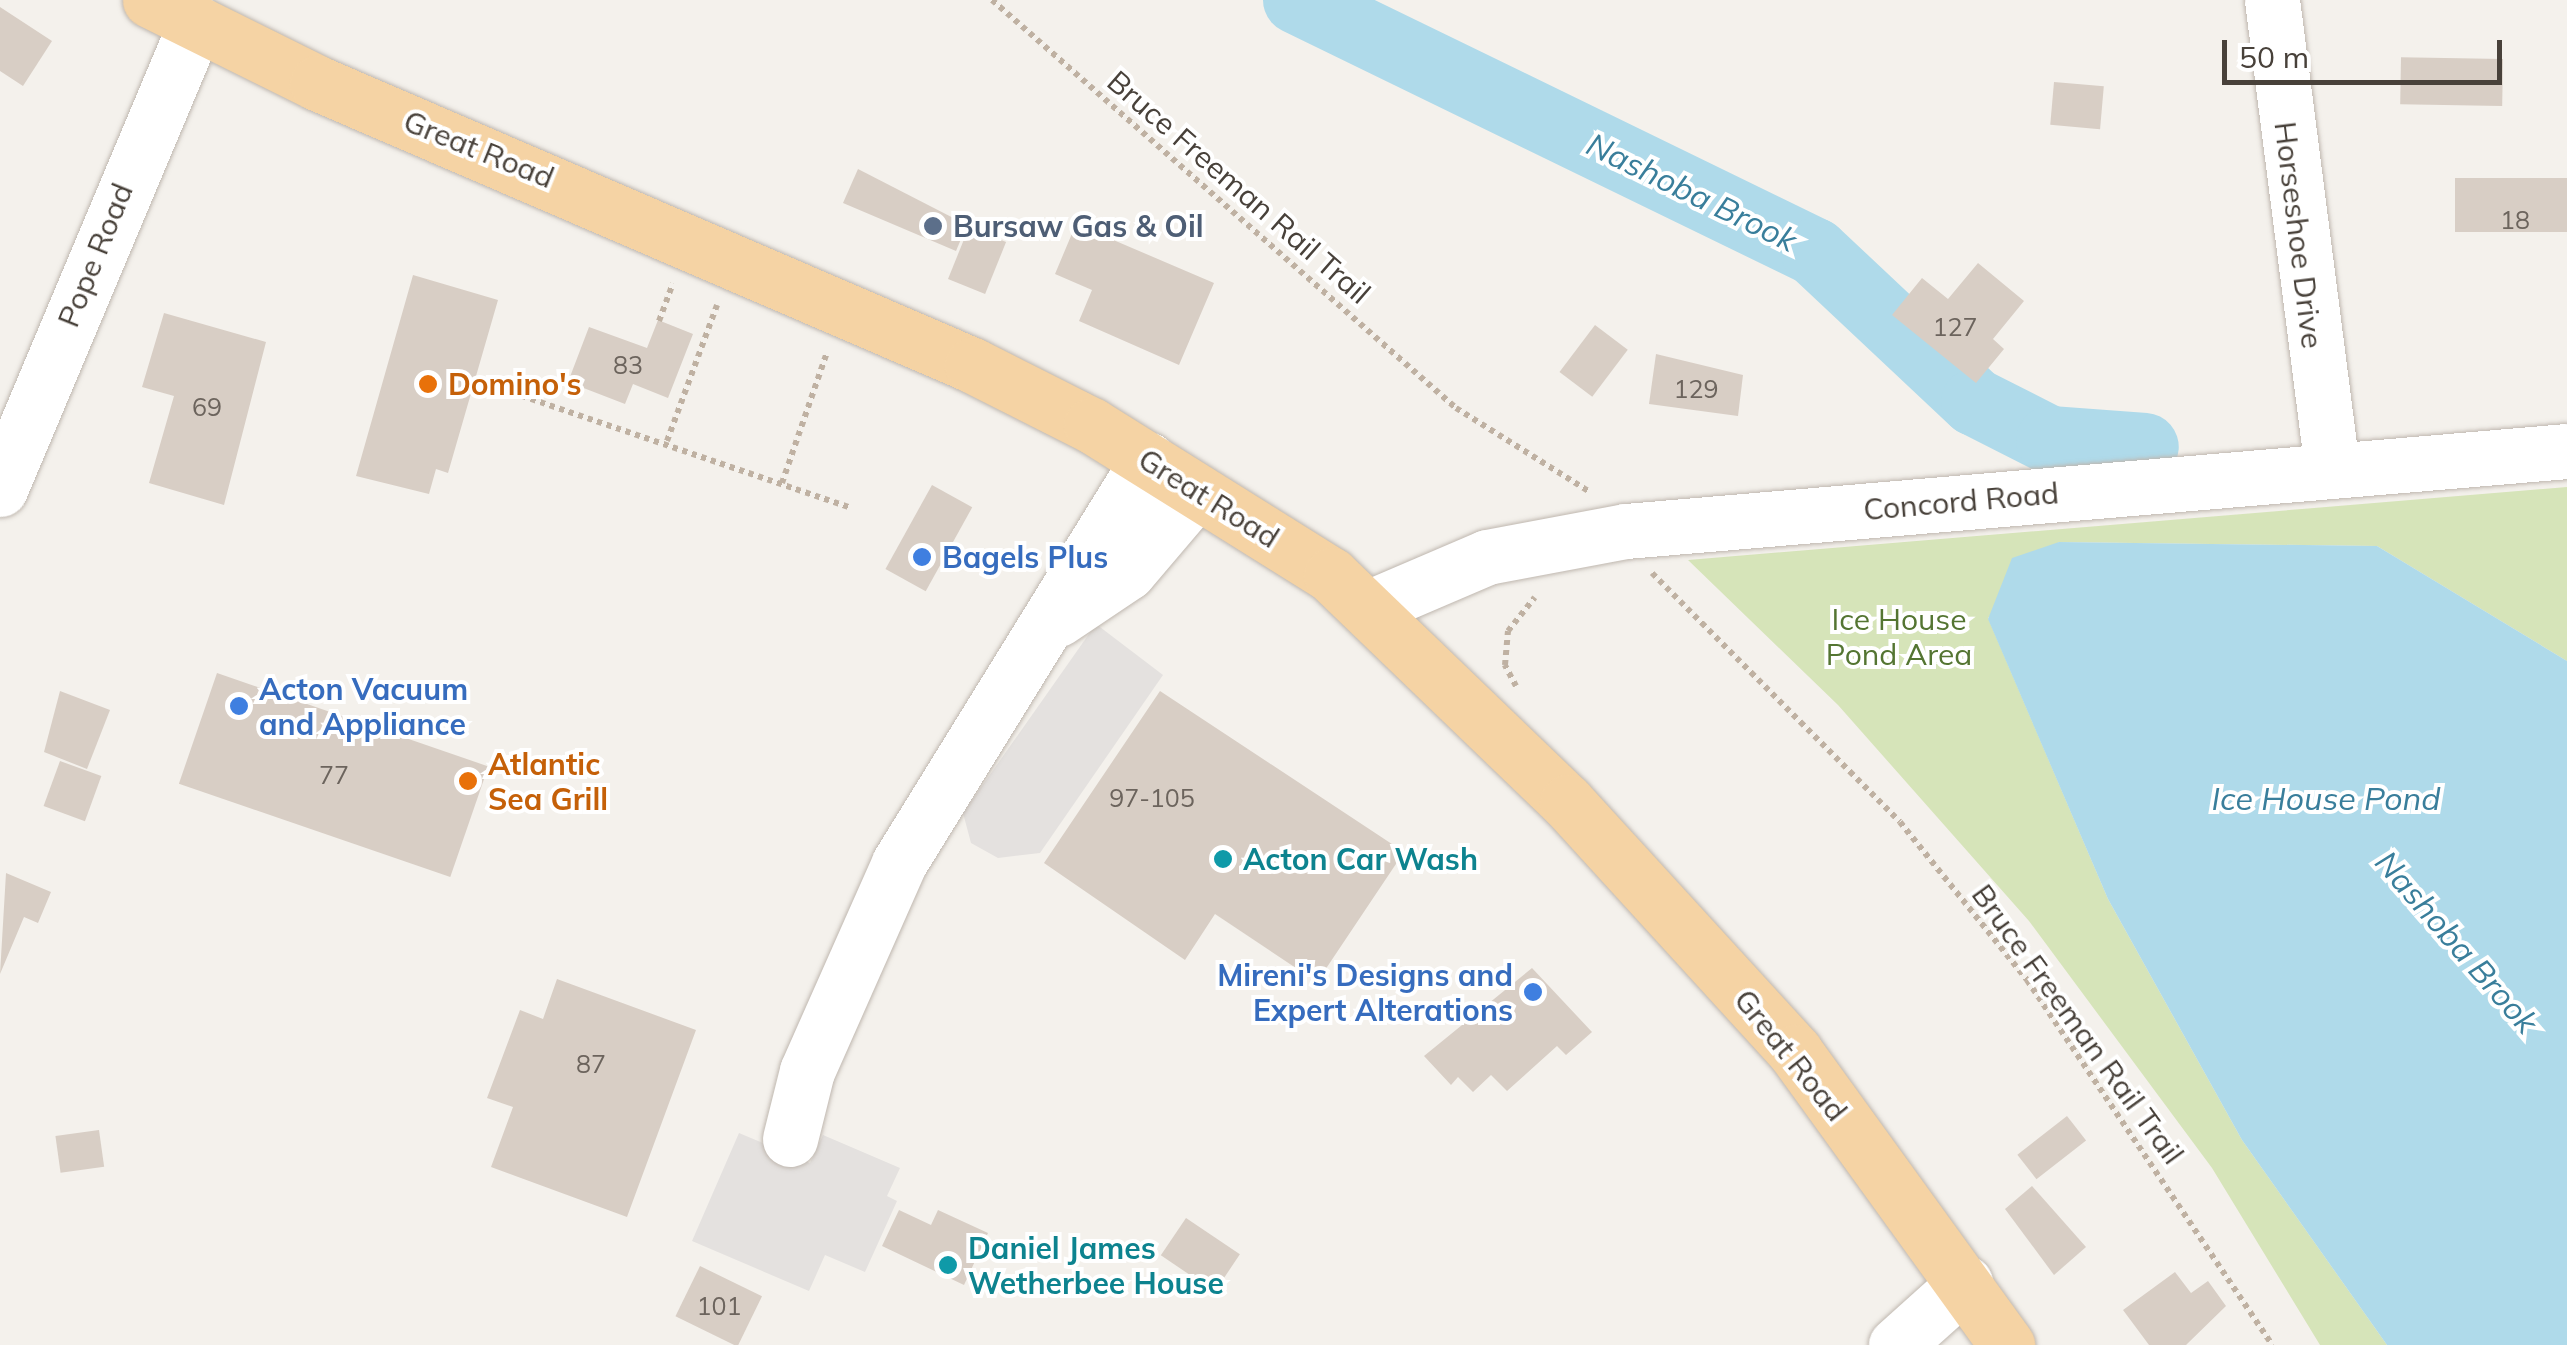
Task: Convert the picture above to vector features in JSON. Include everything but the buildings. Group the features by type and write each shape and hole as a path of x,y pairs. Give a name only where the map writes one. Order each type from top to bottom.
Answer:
{"main road":[{"name":"Great Road","path":"173,12 972,364 1148,460 1368,608 1556,790 1795,1052 2007,1345"}],"street":[{"name":"Horseshoe Drive","path":"2272,0 2332,470"},
{"name":"Pope Road","path":"0,489 173,12"},
{"name":"Concord Road","path":"1368,608 1487,556 1626,532 2567,452"},
{"path":"790,1139 807,1070 899,863 1051,624 1148,460"},
{"path":"1051,624 1128,572 1196,492"},
{"path":"1896,1345 1965,1282"}],"path":[{"name":"Bruce Freeman Rail Trail","path":"992,0 1456,408"},
{"path":"660,321 676,277"},
{"path":"667,441 721,294"},
{"path":"782,483 830,341"},
{"path":"493,386 667,441 849,507"},
{"path":"1523,700 1505,665 1508,631 1526,602 1554,586"},
{"name":"Bruce Freeman Rail Trail","path":"1697,621 1900,822 2027,980 2272,1345"}],"green space":[{"name":"Ice House Pond Area","path":"2567,487 2567,661 2377,546 2059,542 1988,618 2108,899 2242,1140 2387,1345 2320,1345 2212,1168 2029,921 1838,705 1688,560"}],"shaded area":[{"path":"1096,624 1163,675 1040,853 998,858 971,843 963,813"},
{"path":"739,1133 810,1163 823,1135 900,1168 887,1196 897,1201 865,1272 825,1255 809,1291 692,1241"}],"water":[{"name":"Ice House Pond","path":"2059,542 2377,546 2567,661 2567,1345 2387,1345 2242,1140 2108,899 1988,619 2012,558"}],"waterway":[{"name":"Nashoba Brook","path":"1297,0 1815,252 1975,402 2050,440 2145,447"}],"place":[{"name":"Bursaw Gas & Oil","path":"933,226"},
{"name":"Domino's","path":"428,384"},
{"name":"Bagels Plus","path":"922,557"},
{"name":"Acton Vacuum and Appliance","path":"239,706"},
{"name":"Atlantic Sea Grill","path":"468,781"},
{"name":"Acton Car Wash","path":"1223,859"},
{"name":"Mireni's Designs and Expert Alterations","path":"1533,992"},
{"name":"Daniel James Wetherbee House","path":"948,1265"}]}
